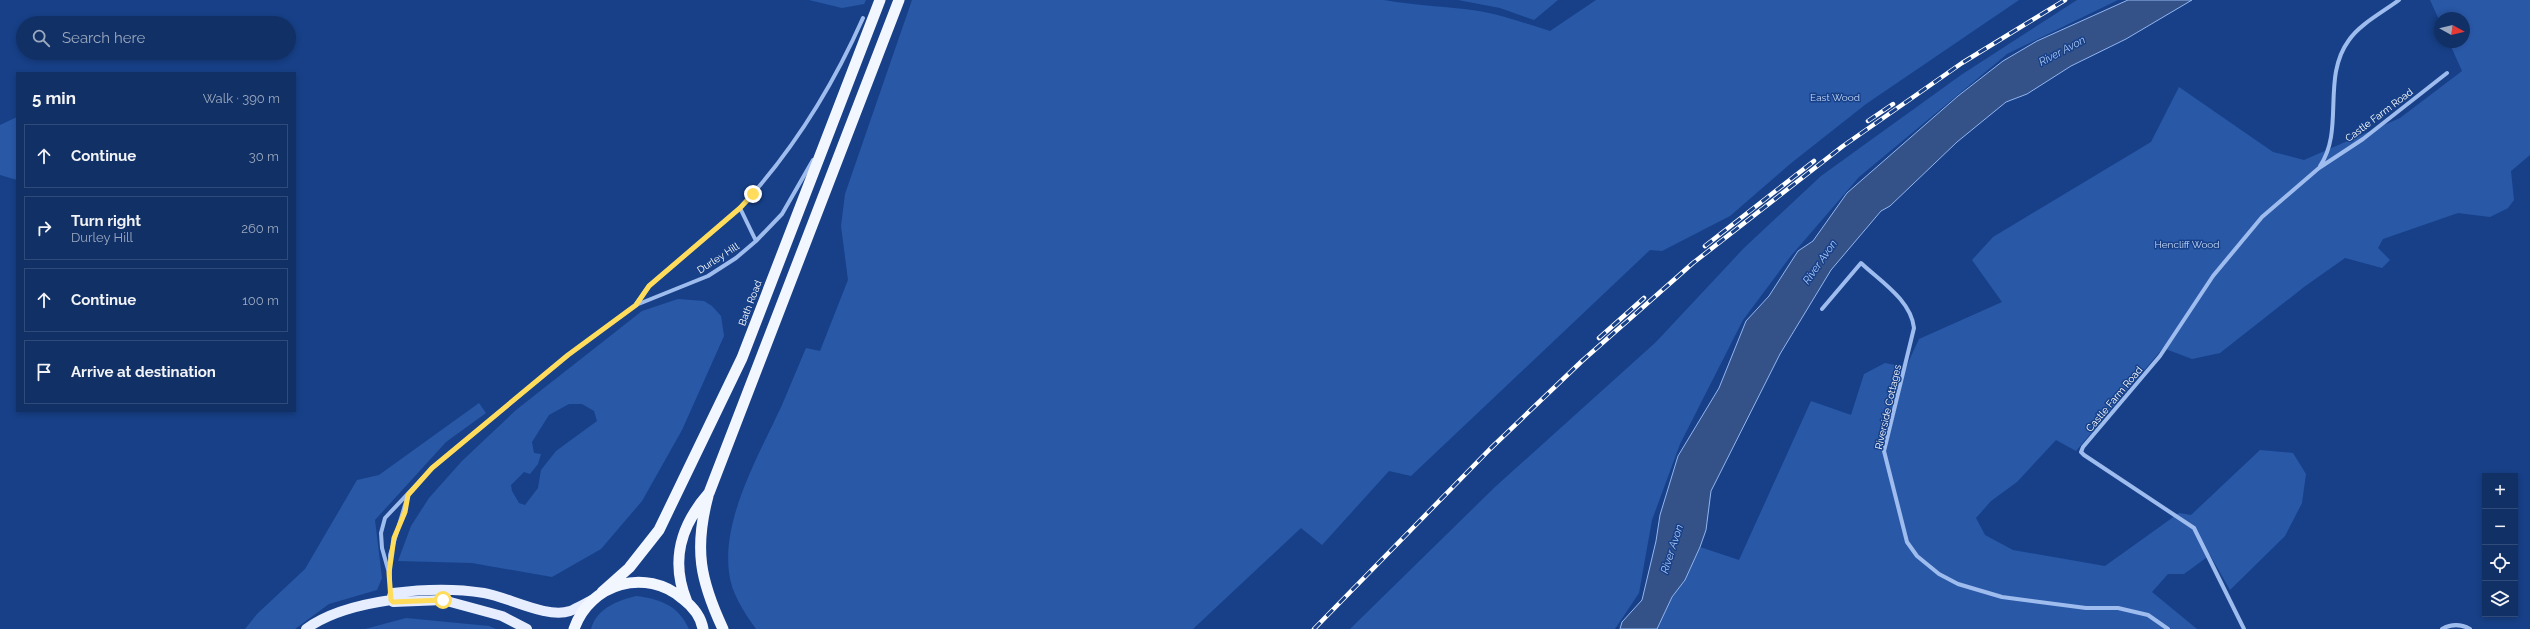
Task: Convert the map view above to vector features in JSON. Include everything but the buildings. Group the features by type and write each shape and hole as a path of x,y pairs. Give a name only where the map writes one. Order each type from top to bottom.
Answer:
{"highway":[{"name":"Bath Road","path":"574,629 577,621 592,600 630,568 643,552 659,530 674,502 742,358 880,0"},
{"path":"723,629 708,598 702,576 700,540 709,493 899,0"},
{"path":"703,627 687,602 679,580 678,553 694,510 709,493"},
{"path":"602,592 626,583 648,582 667,588 687,602"}],"main road":[{"path":"391,600 393,593 398,592 428,589 454,590 484,593 508,598 547,612 569,611 592,600"},
{"path":"306,629 314,623 350,609 391,600 393,602 443,600 502,616 527,629"}],"street":[{"name":"Castle Farm Road","path":"2319,168 2326,157 2332,134 2335,75 2339,58 2349,40 2399,0"},
{"path":"636,305 649,286 740,208 753,194 821,103 842,66 863,18"},
{"name":"Castle Farm Road","path":"2244,629 2194,528 2081,452 2160,356 2213,276 2262,217 2319,168 2363,139 2448,73"},
{"name":"Durley Hill","path":"389,573 382,548 381,533 385,518 393,507 408,495 432,468 568,355 636,305 708,276 756,241 782,214 830,127"},
{"path":"740,208 756,241"},
{"name":"Riverside Cottages","path":"1822,309 1861,263 1903,303 1913,319 1914,328 1884,451 1907,542 1917,556 1939,574 1965,586 2002,597 2086,608 2118,608 2148,616 2168,629"},
{"name":"Durley Hill","path":"391,600 389,573 390,555 408,495"},
{"path":"2442,629 2447,626 2463,625 2470,629"}],"green space":[{"path":"809,0 866,0 864,4 842,8"},
{"name":"East Wood","path":"912,0 1384,0 1486,12 1550,31 1596,0 2019,0 1866,104 1790,164 1730,216 1662,251 1650,250 1411,476 1389,471 1322,545 1301,528 1193,629 756,629 735,595 730,580 728,551 731,529 737,508 754,464 782,405 806,348 820,351 848,280 841,226 845,194"},
{"path":"1458,0 1558,0 1534,20 1500,8"},
{"path":"2077,0 2118,0 2007,54 1859,177 1790,257 1743,320 1680,444 1652,520 1639,593 1615,629 1350,629 1495,487 1656,342 1744,248 1821,176 1961,75"},
{"name":"Hencliff Wood","path":"2430,0 2530,0 2530,155 2511,171 2514,200 2508,208 2490,217 2458,213 2383,239 2378,248 2390,260 2382,268 2345,258 2304,287 2220,353 2192,359 2163,348 2076,451 2056,440 2017,482 1991,501 1976,518 1985,535 2013,550 2105,566 2179,513 2191,515 2260,450 2293,453 2306,474 2302,503 2285,536 2230,590 2210,555 2184,574 2168,574 2152,592 2197,629 1657,629 1672,597 1685,580 1700,547 1739,560 1811,401 1851,415 1864,374 1885,363 1906,367 1919,339 2002,302 1972,260 1993,237 2151,142 2179,87 2273,152 2304,160 2400,118 2462,71 2452,48 2470,48 2470,12 2435,12"},
{"path":"16,117 16,180 0,175 0,125"},
{"path":"678,299 704,301 712,306 721,316 724,336 682,430 642,501 601,549 552,577 472,563 398,561 411,526 429,498 462,461 516,410 642,311","holes":["569,404 582,404 594,411 597,421 556,451 541,470 538,488 525,505 519,503 512,491 511,485 524,472 530,474 538,464 541,454 534,453 532,442 549,415"]},
{"path":"479,403 486,413 446,442 375,520 382,578 377,590 329,604 295,629 245,629 257,614 305,569 357,480 379,475"},
{"path":"636,596 660,601 674,609 685,621 689,629 591,629 598,616 609,606"},
{"path":"406,618 489,626 496,629 365,629"}],"water":[{"name":"River Avon","path":"2128,0 2192,0 2126,39 2071,66 2027,94 2006,102 1957,142 1890,206 1881,211 1831,270 1780,354 1711,491 1706,530 1700,547 1685,580 1672,597 1657,629 1620,629 1622,622 1642,600 1656,541 1660,515 1678,456 1719,388 1746,321 1769,296 1798,251 1813,241 1847,193 1958,96 2003,61 2037,41"}],"railway":[{"path":"1314,629 1490,449 1582,361 1693,263 1843,146 1962,63 2065,0"},
{"path":"1868,121 1893,104"},
{"path":"1705,246 1814,161"},
{"path":"1599,338 1644,298"}],"route":[{"path":"443,600 411,600 393,602 391,600 389,586 390,555 394,538 405,512 408,495 432,468 568,355 636,305 649,286 740,208 753,194"}]}
